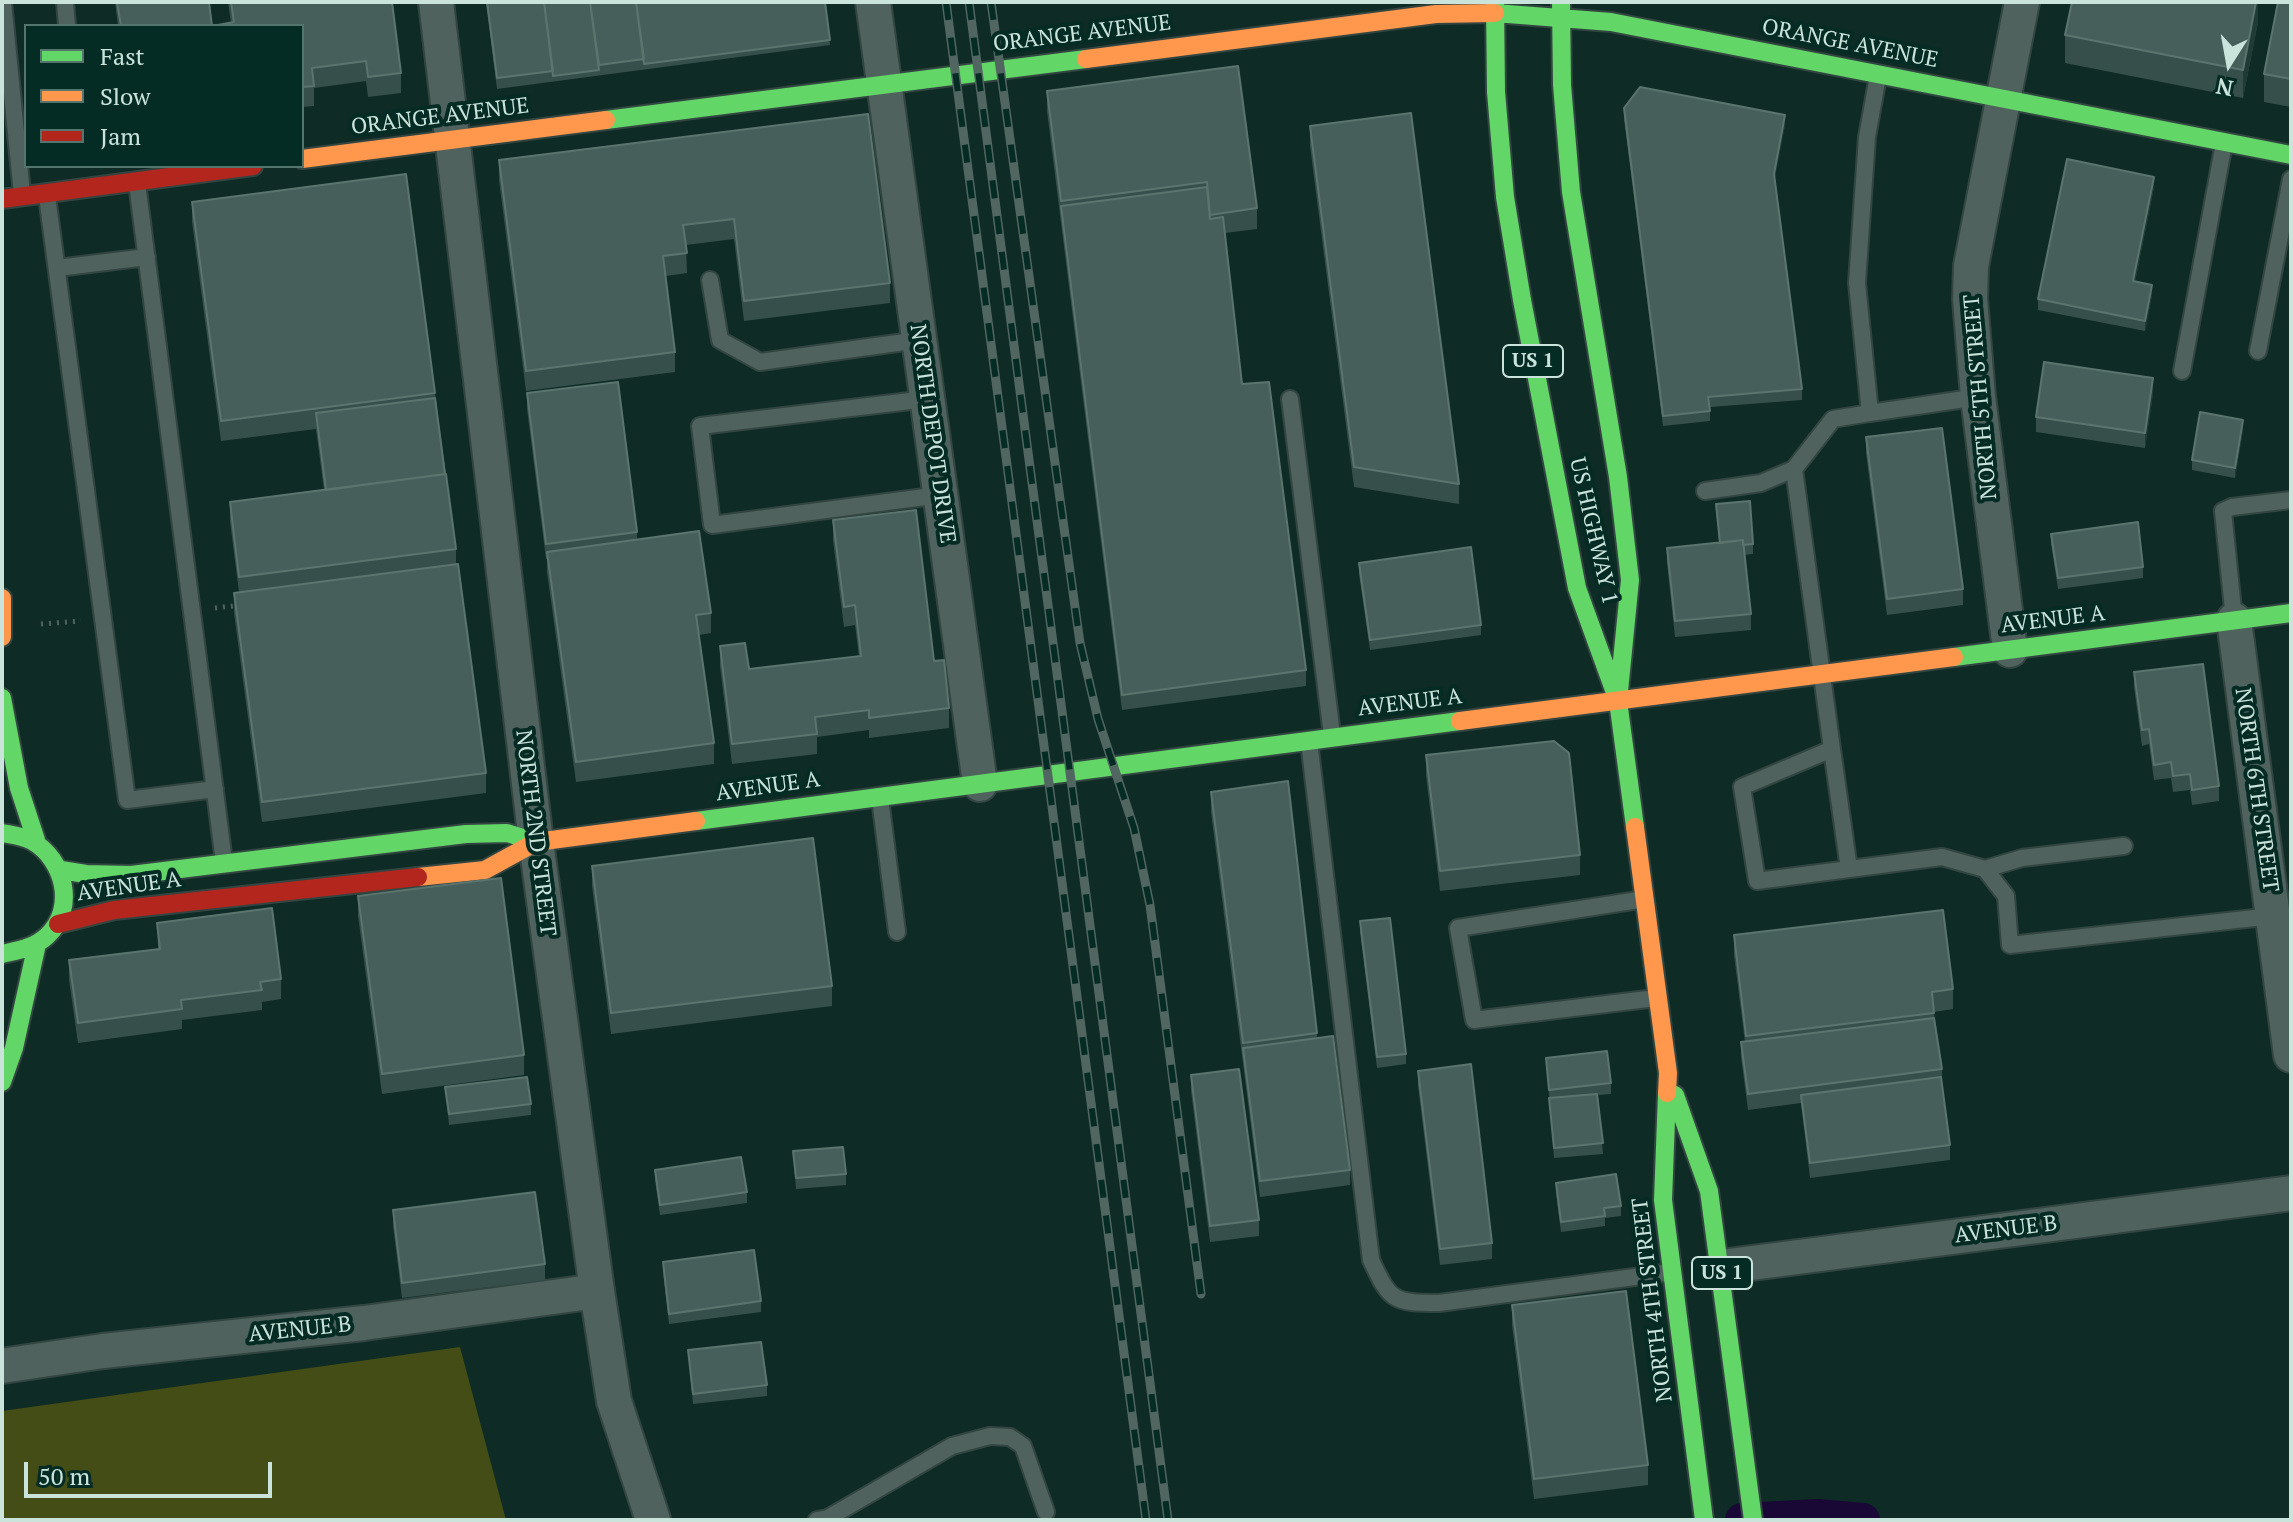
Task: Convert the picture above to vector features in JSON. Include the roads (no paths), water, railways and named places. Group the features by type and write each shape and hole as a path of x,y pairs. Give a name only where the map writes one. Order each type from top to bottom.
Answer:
{"street":[{"name":"NORTH 2ND STREET","path":"436,2 450,140 536,842 597,1291 614,1401 653,1520"},
{"name":"NORTH DEPOT DRIVE","path":"873,2 980,784"},
{"name":"NORTH 5TH STREET","path":"2010,650 1978,397 1970,299 1971,266 2022,2"},
{"name":"ORANGE AVENUE","path":"304,159 1495,7 1561,8 1611,22 2291,155"},
{"name":"US HIGHWAY 1","path":"1495,7 1496,92 1505,197 1522,300 1577,588 1618,701"},
{"name":"US HIGHWAY 1","path":"1561,8 1563,101 1571,192 1618,477 1630,580 1618,701"},
{"path":"2,199 47,193 80,183 137,181 238,168"},
{"path":"2,598 2,637"},
{"name":"AVENUE A","path":"58,924 114,910 485,870 536,842 2291,613"},
{"name":"NORTH 6TH STREET","path":"2234,620 2273,916 2287,994 2291,1055"},
{"path":"2,698 23,810 36,840 61,870 64,897 58,924 37,944 2,954"},
{"name":"NORTH 4TH STREET","path":"1618,701 1668,1073 1663,1200 1704,1520"},
{"path":"2,833 16,833 36,840"},
{"name":"AVENUE A","path":"61,870 112,876 466,834 507,833 536,842"},
{"path":"224,863 230,898"},
{"path":"2,1082 14,1048 37,944"},
{"name":"NORTH 4TH STREET","path":"1668,1073 1709,1191 1753,1520"},
{"name":"AVENUE B","path":"1721,1267 2291,1193"},
{"name":"AVENUE B","path":"2,1366 103,1351 364,1323 597,1291"}],"lane":[{"path":"3,2 22,196"},
{"path":"65,2 67,24"},
{"path":"1870,413 1857,283 1867,137 1878,75"},
{"path":"2182,371 2224,142"},
{"path":"2258,351 2291,179"},
{"path":"137,181 224,863"},
{"path":"47,193 127,800 215,789"},
{"path":"57,268 147,257"},
{"path":"710,280 720,340 760,362 919,340"},
{"path":"1705,491 1761,483 1794,469 1833,419 1978,397"},
{"path":"927,399 700,426 712,525 940,495"},
{"path":"1290,399 1332,737"},
{"path":"1794,469 1849,869"},
{"path":"2234,620 2223,511 2232,507 2291,500"},
{"path":"1308,739 1371,1260 1385,1290 1407,1303 1439,1303 1674,1272"},
{"path":"1832,749 1742,787 1757,881 1942,857 1985,869 2022,858 2124,846"},
{"path":"880,796 897,932"},
{"path":"1985,869 2006,896 2010,945 2273,916"},
{"path":"1645,899 1458,928 1474,1020 1658,997"},
{"path":"817,1520 828,1518 952,1446 990,1436 1010,1437 1023,1446 1046,1512"}],"waterway":[{"path":"1742,1520 1818,1516 1863,1520"}],"railway":[{"path":"946,2 1146,1520"},
{"path":"969,2 1168,1520"},
{"path":"991,2 1080,643 1098,719 1134,828 1150,905 1201,1294"}]}
